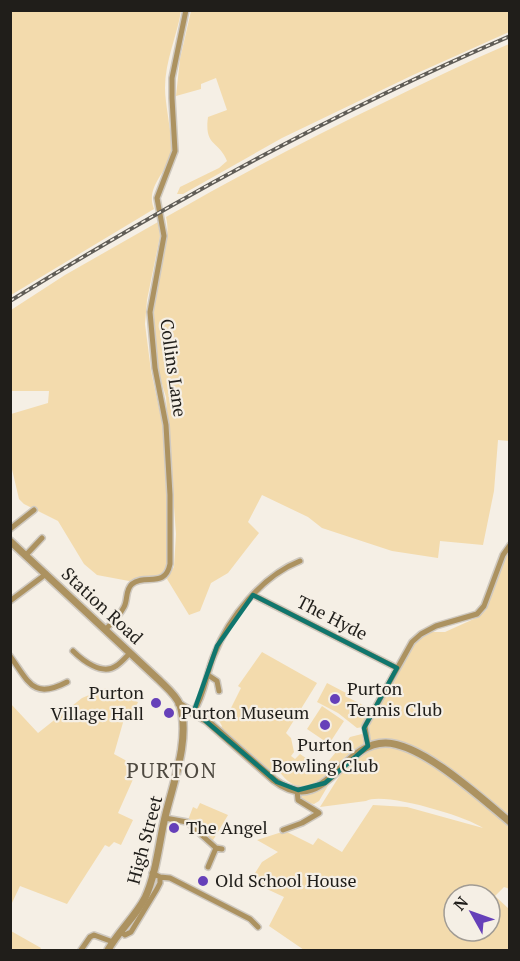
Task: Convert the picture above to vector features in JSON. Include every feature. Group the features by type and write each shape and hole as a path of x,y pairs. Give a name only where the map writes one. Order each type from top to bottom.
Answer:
{"street":[{"name":"Collins Lane","path":"106,629 125,606 130,585 162,578 168,572 170,564 170,495 166,425 154,363 150,312 164,236 157,195 175,151 171,98 172,78 186,10"},
{"path":"10,529 33,510"},
{"path":"26,555 42,538"},
{"name":"Station Road","path":"11,543 106,629 172,693"},
{"path":"368,746 364,726 412,642 421,634 443,623 471,617 480,611 503,555 510,545"},
{"path":"182,726 194,711 201,697 213,657 221,640 253,595 269,579 300,561"},
{"path":"10,602 46,574"},
{"name":"The Hyde","path":"253,595 397,668"},
{"path":"73,651 88,663 108,669 116,667 130,652"},
{"path":"10,656 30,684 39,690 52,690 67,682"},
{"path":"208,675 217,681 219,691"},
{"name":"High Street","path":"108,951 141,905 152,873 177,775 182,726 179,704 172,693"},
{"path":"179,704 194,711 228,738 278,783 297,790 310,790 322,785 354,754 368,746 393,744 421,756 466,784 510,822"},
{"path":"283,830 319,813 298,800 297,790"},
{"path":"165,818 187,822 219,848 208,867"},
{"path":"152,873 170,879 250,919 258,927"},
{"path":"121,932 127,935 131,932 157,889 160,877"},
{"path":"81,951 92,935 98,935 113,942"}],"highlighted area":[{"path":"253,595 397,668 364,728 368,746 325,783 298,790 277,782 194,711 217,646"}],"shaded area":[{"path":"11,10 181,11 166,78 165,95 171,153 154,187 152,201 154,209 11,295"},
{"path":"191,11 509,11 509,32 282,138 183,194 177,194 180,187 219,168 227,161 224,154 210,139 207,127 208,117 227,110 216,78 201,84 201,89 176,96 180,59"},
{"path":"509,44 509,441 498,440 494,491 483,545 440,541 438,558 392,551 322,528 308,517 262,495 248,522 259,533 228,573 211,583 200,611 189,615 167,579 174,567 176,534 166,397 160,376 153,331 157,280 167,234 166,217 329,129"},
{"path":"158,222 160,236 147,300 145,324 151,371 163,427 167,507 166,567 162,575 155,578 129,581 97,575 84,564 58,521 24,504 19,499 11,465 11,414 48,403 49,391 11,391 11,310 65,275"},
{"path":"509,549 510,889 504,887 502,889 502,883 442,883 442,943 502,943 502,902 509,909 509,950 304,950 269,926 284,897 250,881 262,862 278,852 257,840 285,831 313,845 318,838 342,852 373,805 407,807 483,828 460,817 424,806 389,799 320,807 345,767 369,748 371,740 368,726 357,728 338,713 317,702 327,683 348,694 347,697 375,711 417,638 428,632 445,632 476,618 486,610"},
{"path":"262,652 317,683 286,733 291,738 294,752 291,756 295,759 300,754 322,769 338,746 342,749 350,737 362,734 365,736 363,744 312,784 295,785 279,771 274,776 220,729 222,726 217,717 221,715 226,718 241,688 238,686"},
{"path":"106,688 138,702 134,711 124,719 114,754 125,760 132,768 130,775 134,777 118,813 133,820 121,845 114,842 109,847 105,845 67,904 20,886 11,905 11,704 38,733 82,698"},
{"name":"Purton Bowling Club","path":"322,706 344,721 329,744 307,729"},
{"path":"329,784 319,801 314,804 304,802 300,798 300,793 316,790"},
{"path":"200,803 228,815 212,842 188,820 193,807 197,809"},
{"path":"11,931 41,948 40,950 11,950"}],"railway":[{"path":"10,301 132,228 255,160 381,95 510,36"}],"place":[{"name":"Purton Tennis Club","path":"335,699"},
{"name":"Purton Village Hall","path":"156,703"},
{"name":"Purton Museum","path":"169,713"},
{"name":"Purton Bowling Club","path":"325,725"},
{"name":"The Angel","path":"174,828"},
{"name":"Old School House","path":"203,881"}],"district":[{"name":"PURTON","path":"172,771"}]}
